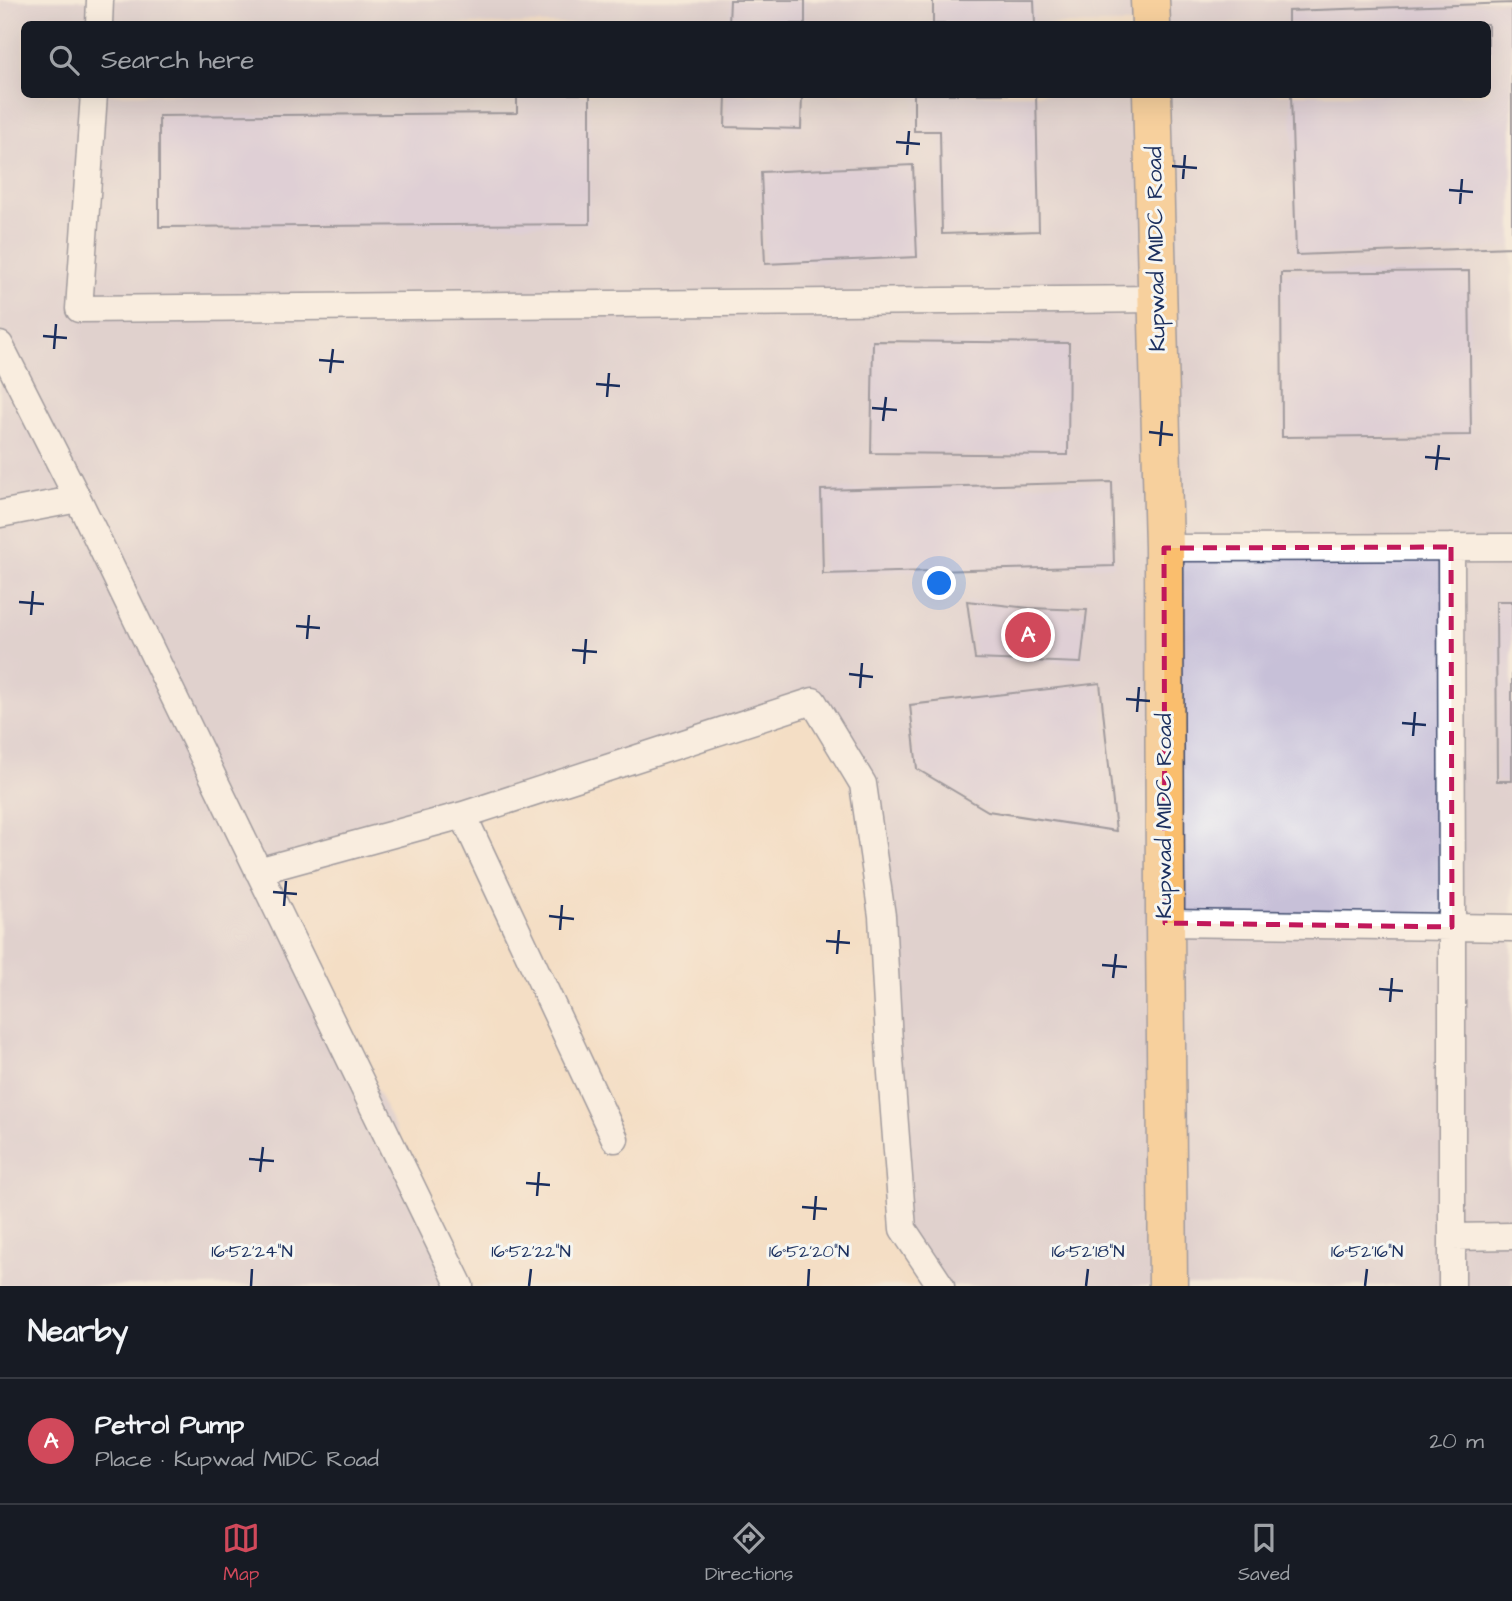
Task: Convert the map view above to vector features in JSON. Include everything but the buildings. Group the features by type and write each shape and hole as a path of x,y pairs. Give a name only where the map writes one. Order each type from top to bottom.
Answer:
{"main road":[{"path":"1150,0 1151,21"},
{"name":"Kupwad MIDC Road","path":"1152,98 1164,548 1168,1286"}],"street":[{"path":"99,21 100,0"},
{"path":"94,98 79,309 1158,299"},
{"path":"0,345 78,499 460,1286"},
{"path":"0,514 78,499"},
{"path":"0,526 36,507"},
{"path":"1451,547 1452,1286"},
{"path":"1164,548 1512,547"},
{"path":"258,871 463,815 813,701 863,785 882,916 903,1229 941,1286"},
{"path":"463,815 615,1139"},
{"path":"1165,923 1512,928"},
{"path":"1452,1237 1512,1236"}],"highlighted area":[{"path":"1451,547 1452,927 1165,923 1164,548"}],"shaded area":[{"path":"0,0 1512,0 1512,1286 940,1286 903,1229 882,916 841,747 813,701 280,882 469,1286 0,1286"}],"place":[{"name":"Petrol Pump","path":"1028,635"}]}
